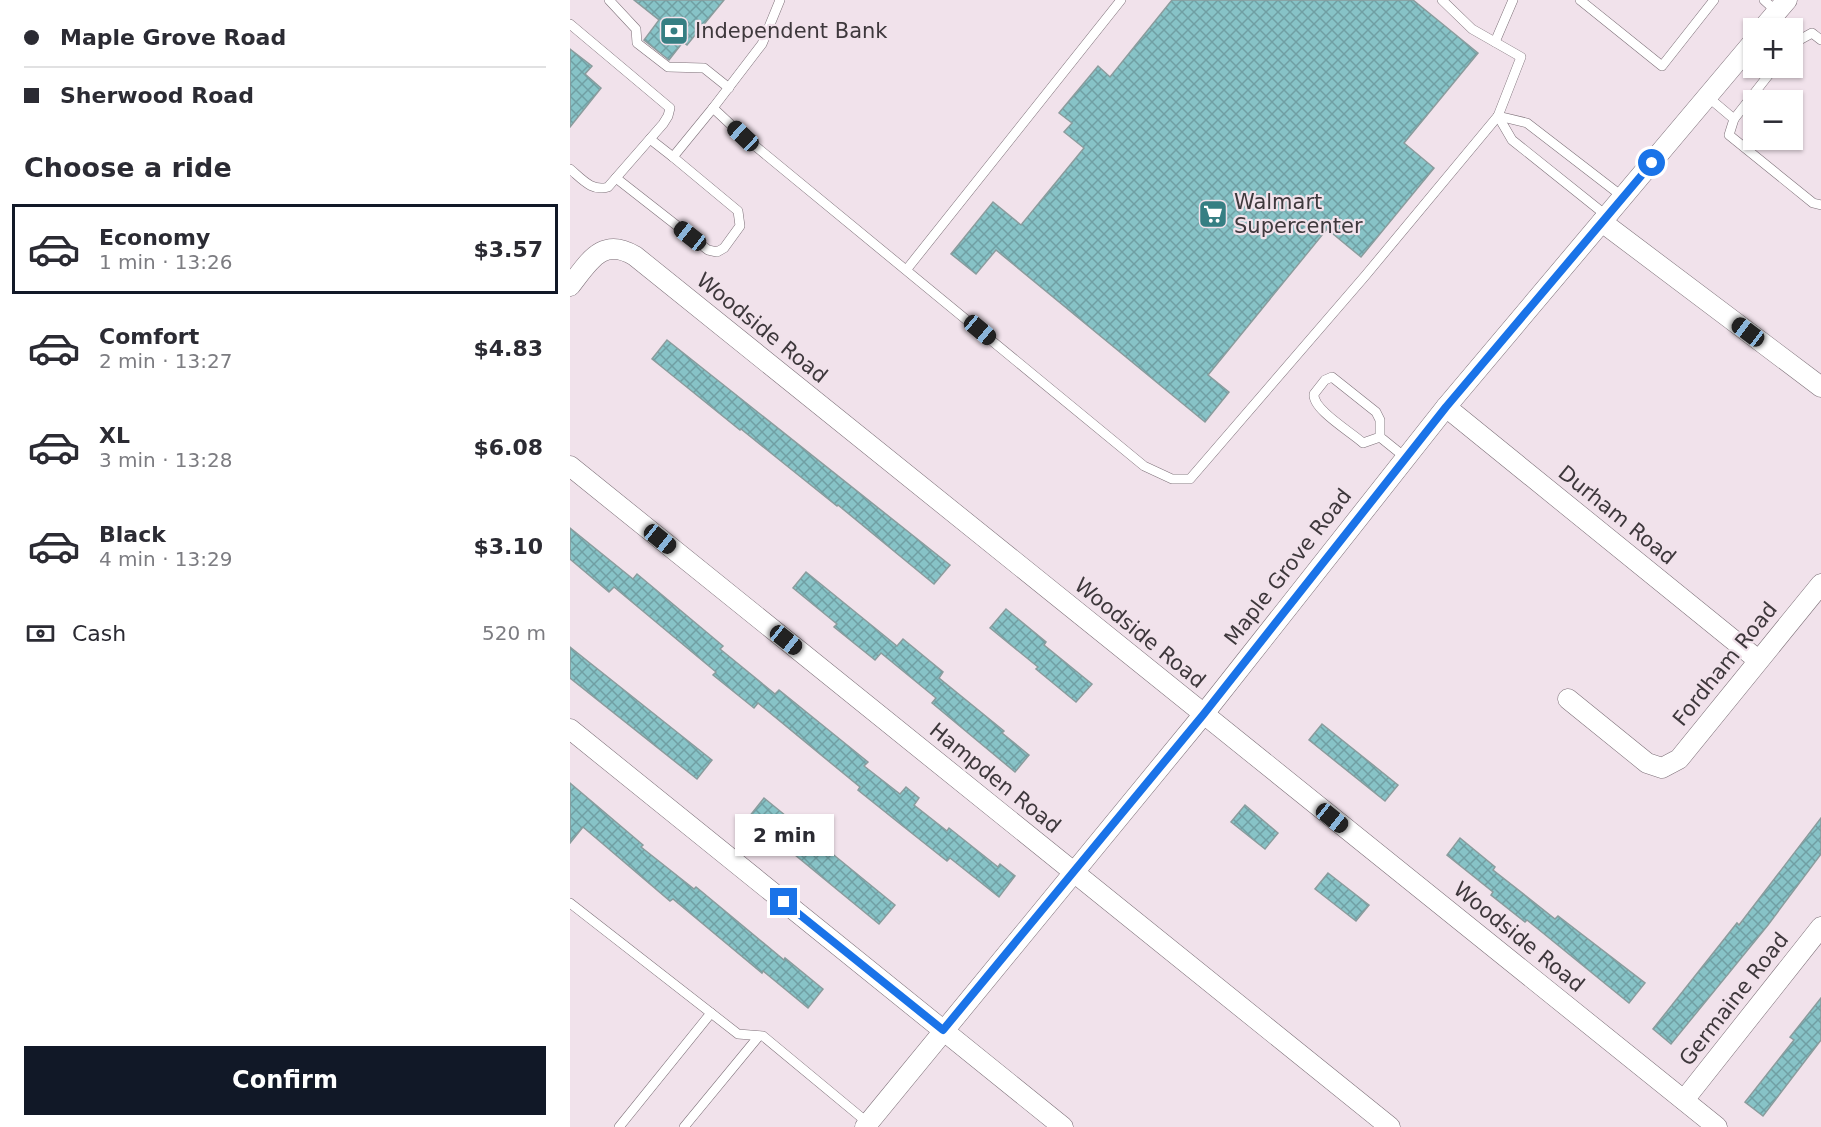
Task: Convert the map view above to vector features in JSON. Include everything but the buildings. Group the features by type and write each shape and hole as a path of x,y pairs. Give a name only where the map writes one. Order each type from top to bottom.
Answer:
{"street":[{"path":"1768,18 1776,4"},
{"name":"Maple Grove Road","path":"866,1125 1203,715 1446,407 1743,54"},
{"path":"1604,219 1821,387"},
{"name":"Woodside Road","path":"570,286 591,260 603,250 615,247 635,256 1717,1127"},
{"name":"Durham Road","path":"1446,407 1758,660"},
{"name":"Hampden Road","path":"570,466 1390,1127"},
{"name":"Fordham Road","path":"1568,699 1647,763 1662,768 1679,759 1821,584"},
{"path":"570,729 1063,1127"},
{"name":"Germaine Road","path":"1684,1100 1821,927"}],"lane":[{"path":"609,0 636,29 637,43 668,67 704,68 729,88"},
{"path":"907,269 1121,0"},
{"path":"713,108 743,136 1144,466 1172,479 1190,479 1357,285 1498,116 1521,57 1472,29 1442,0"},
{"path":"1495,42 1514,0"},
{"path":"1580,0 1662,66 1714,0"},
{"path":"673,157 762,44 777,1"},
{"path":"570,24 670,108 668,116 650,139 608,187 600,190 592,187 570,170"},
{"path":"1803,38 1812,33 1821,40"},
{"path":"1766,78 1734,119 1729,135 1813,203 1821,205"},
{"path":"1708,97 1734,119"},
{"path":"1498,116 1527,123 1623,197"},
{"path":"1498,116 1512,140 1604,219"},
{"path":"616,178 708,250 717,252 724,248 741,226 738,211 650,139"},
{"path":"1332,377 1376,412 1380,420 1380,437 1363,443 1322,410 1315,402 1314,394 1325,380 1332,377"},
{"path":"1380,437 1406,458"},
{"path":"570,903 738,1034 763,1036 866,1125"},
{"path":"619,1127 711,1013"},
{"path":"684,1127 759,1036"}],"place":[{"name":"Independent Bank","path":"674,31"},
{"name":"Walmart Supercenter","path":"1213,214"}],"route":[{"path":"784,902 943,1030 1203,715 1446,407 1652,163"}]}
